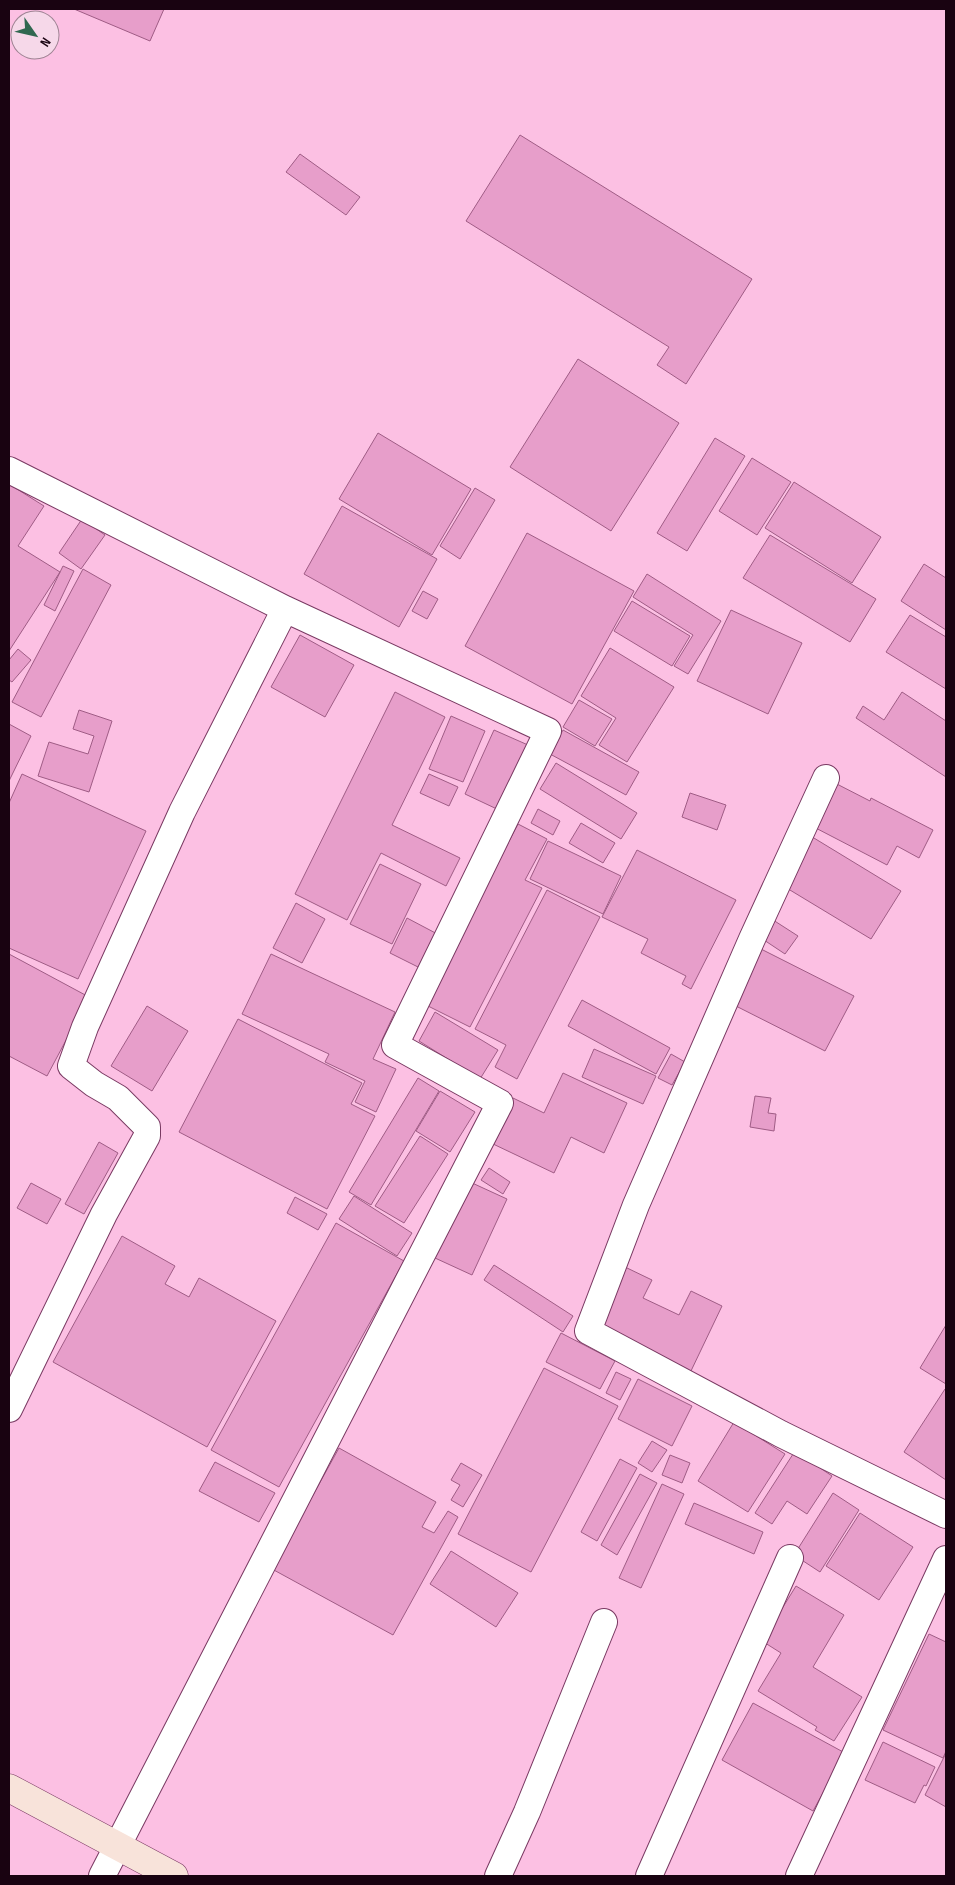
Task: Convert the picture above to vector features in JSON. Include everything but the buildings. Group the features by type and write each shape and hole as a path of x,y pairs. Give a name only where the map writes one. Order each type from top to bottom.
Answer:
{"main road":[{"path":"9,1788 174,1876"}],"street":[{"path":"9,470 285,609 548,731 395,1044 500,1103 102,1876"},
{"path":"9,1409 104,1214 147,1136 147,1127 118,1098 94,1084 71,1066 85,1027 182,812 285,609"},
{"path":"826,778 752,939 636,1205 588,1331 781,1434 946,1514"},
{"path":"649,1876 790,1558"},
{"path":"799,1876 946,1558"},
{"path":"498,1876 604,1622"}]}
